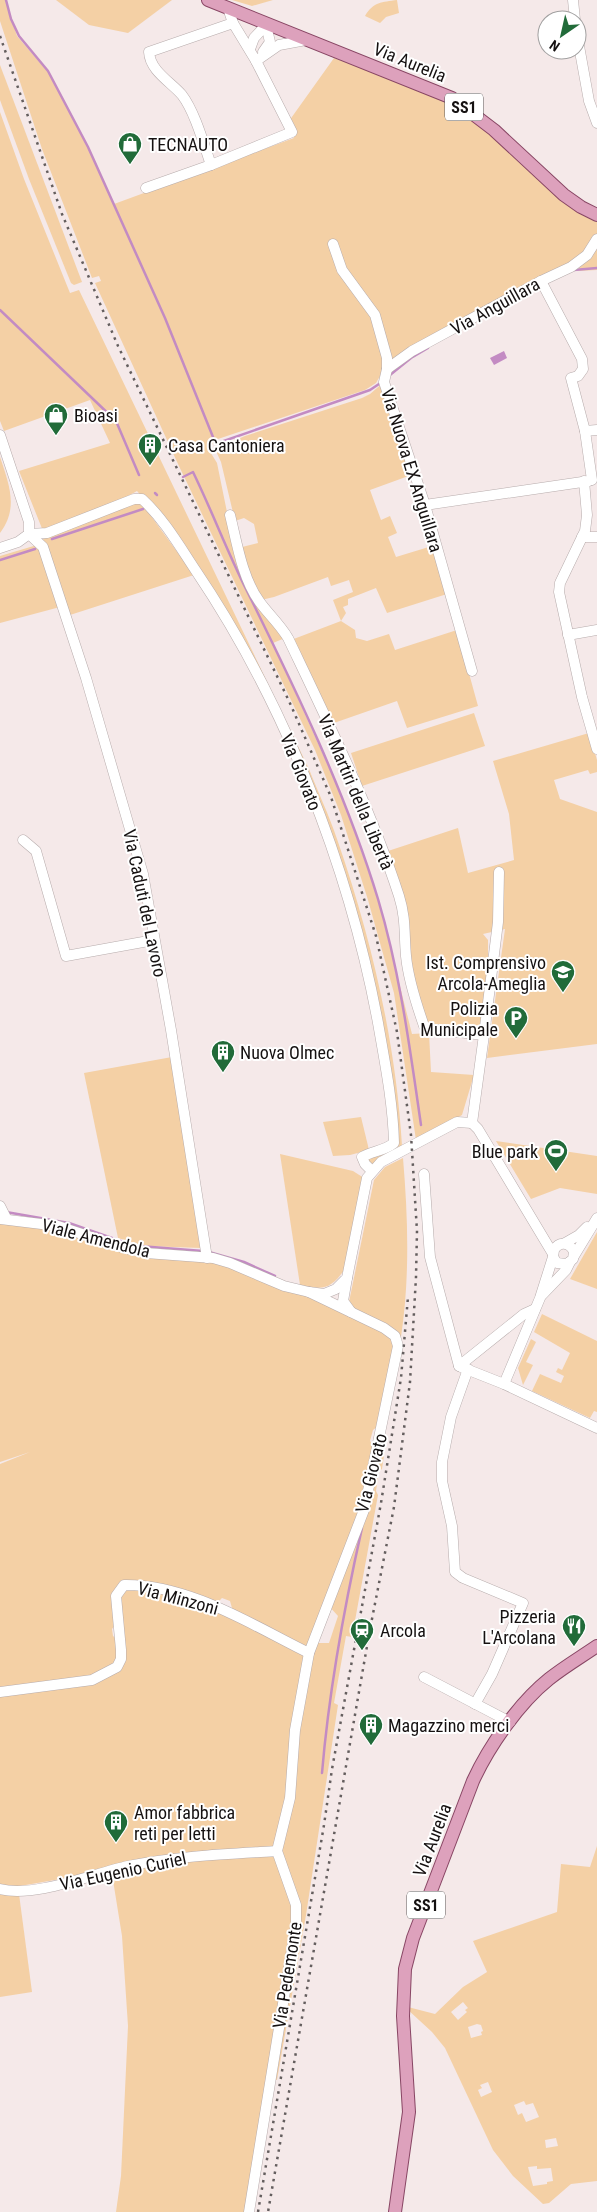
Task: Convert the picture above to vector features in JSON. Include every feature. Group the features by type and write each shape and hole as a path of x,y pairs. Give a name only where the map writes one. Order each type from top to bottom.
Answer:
{"main road":[{"name":"Via Aurelia","path":"208,0 452,98 494,130 564,195 597,216"},
{"name":"Via Aurelia","path":"395,2212 409,2112 403,1999 403,1981 408,1957 475,1775 483,1760 510,1722 549,1679 597,1646"}],"street":[{"path":"146,188 211,165 292,132 256,60 233,23 228,8"},
{"path":"211,165 183,96 157,70 150,60 149,52 233,23"},
{"path":"250,50 254,38 266,24"},
{"path":"256,60 270,42 266,24"},
{"path":"256,60 279,45 306,40"},
{"path":"582,60 589,101 597,123"},
{"name":"Via Anguillara","path":"387,369 399,359 543,284 571,267 587,255 597,239"},
{"name":"Via Nuova EX Anguillara","path":"333,244 342,270 375,316 387,358 384,382 425,505 472,671"},
{"path":"543,284 582,359 583,369 578,376 572,378 585,432 591,481 585,531 560,583 559,592 588,722 597,748"},
{"path":"585,432 597,430"},
{"path":"0,435 29,522 29,534 18,542 0,548"},
{"path":"425,505 591,481"},
{"name":"Via Giovato","path":"29,534 47,533 134,500 142,499 172,535 211,593 267,695 300,767 328,840 350,906 370,979 394,1124 394,1143 386,1149 371,1152 362,1157 365,1164 372,1171"},
{"name":"Via Martiri della Libertà","path":"230,515 250,584 259,602 271,613 288,638 366,807 402,907 406,932 406,956 424,1024 431,1029 484,1035"},
{"name":"Via Caduti del Lavoro","path":"29,534 43,547 86,678 143,874 207,1253"},
{"path":"582,537 597,537"},
{"path":"568,635 597,630"},
{"path":"23,840 36,851 66,956 154,940"},
{"path":"499,872 498,922 472,1122 539,1229 553,1255 560,1264 572,1259"},
{"path":"351,1312 343,1300 367,1178 381,1162 457,1122 472,1122"},
{"path":"424,1174 430,1257 463,1368 442,1462 442,1481 454,1542 454,1568 458,1575 523,1603 492,1674 475,1704"},
{"name":"Viale Amendola","path":"2,1213 58,1226 124,1248 146,1253 207,1253 284,1286 309,1292 324,1294 336,1289 347,1278"},
{"path":"504,1384 540,1298 554,1250 579,1235 597,1218"},
{"path":"540,1298 566,1270 597,1218"},
{"path":"539,1229 562,1244 572,1248 572,1259"},
{"name":"Via Giovato","path":"309,1292 384,1328 398,1340 398,1355 364,1510 309,1653"},
{"path":"463,1368 524,1314 535,1309"},
{"path":"463,1368 504,1384 597,1428"},
{"name":"Via Minzoni","path":"0,1692 92,1680 116,1667 121,1659 121,1650 116,1596 124,1585 143,1585 209,1603 309,1653"},
{"path":"277,1851 290,1798 295,1730 309,1653"},
{"path":"424,1677 510,1722"},
{"name":"Via Eugenio Curiel","path":"0,1889 15,1892 127,1866 184,1857 277,1851"},
{"name":"Via Pedemonte","path":"249,2212 297,1912 277,1851"}],"shaded area":[{"path":"0,0 6,0 17,36 48,72 88,147 114,204 294,138 289,121 334,58 412,86 464,111 585,216 597,222 597,235 576,262 383,371 376,383 365,390 215,440 209,450 217,463 228,517 247,585 285,638 273,643 343,799 378,899 412,1034 429,1033 431,1072 474,1075 462,1115 416,1140 394,993 368,900 341,815 315,750 178,464 95,283 101,281 99,276 92,278 42,149 0,21"},
{"path":"56,0 172,0 128,33 89,25"},
{"path":"232,0 273,0 252,6"},
{"path":"397,0 399,13 386,17 380,23 365,16 375,5"},
{"path":"0,65 82,282 74,285 71,283 29,179 0,100"},
{"path":"0,112 24,179 70,293 79,290 309,769 334,830 361,914 380,990 388,1029 399,1107 402,1146 372,1164 366,1161 395,1144 362,941 269,694 165,523 137,491 112,505 43,531 19,471 110,443 90,400 4,431 0,421"},
{"path":"597,242 597,270 577,271"},
{"path":"504,351 507,358 494,365 490,358"},
{"path":"384,382 414,474 370,490 381,520 390,516 397,533 388,537 396,557 432,546 447,594 387,613 376,588 348,599 348,605 343,607 346,613 341,621 333,600 353,592 349,580 331,586 328,577 261,600 254,587 242,547 258,543 254,524 244,518 235,521 221,462 215,449 245,436 362,398"},
{"path":"0,457 9,486 11,505 6,524 0,533"},
{"path":"136,502 143,505 194,575 70,615 43,539"},
{"path":"37,545 41,548 60,607 0,623 0,556"},
{"path":"341,621 355,630 356,638 367,641 389,634 395,650 457,630 478,706 407,728 397,701 331,724 291,640"},
{"path":"474,713 485,746 362,786 351,753"},
{"path":"589,733 597,760 597,772 590,774 588,770 554,780 560,799 597,812 597,1044 487,1058 505,929 483,934 488,940 488,966 482,1025 429,1027 415,986 388,851 458,828 468,873 514,860 509,814 493,761"},
{"path":"172,1057 201,1248 145,1246 118,1238 84,1073"},
{"path":"361,1117 369,1150 350,1155 333,1156 323,1122"},
{"name":"Blue park","path":"496,1141 597,1156 597,1194 560,1188 531,1199"},
{"path":"280,1154 353,1171 364,1178 345,1269 335,1281 326,1287 315,1288 300,1285"},
{"path":"403,1158 407,1248 406,1292 401,1337 389,1328 356,1313 349,1302 374,1180 385,1167"},
{"path":"0,1220 42,1225 123,1249 213,1260 350,1313 396,1341 382,1423 373,1430 370,1441 376,1450 362,1510 308,1651 234,1615 230,1601 222,1598 216,1604 124,1584 114,1596 116,1624 112,1629 113,1636 118,1640 120,1659 104,1673 0,1691 0,1464 30,1452 0,1462"},
{"path":"597,1232 597,1289 570,1279"},
{"path":"542,1314 597,1341 597,1412 594,1411 590,1418 532,1391 540,1374 561,1383 564,1376 556,1372 558,1368 562,1370 570,1353 534,1332"},
{"path":"531,1339 536,1342 526,1362 533,1365 523,1385 518,1368"},
{"path":"382,1434 387,1435 382,1469 379,1471 376,1491 378,1495 352,1637 346,1636 334,1703 338,1705 306,1915 277,2080 272,2079 299,1914 279,1850 297,1730 310,1658 318,1643 329,1643 338,1616 329,1606 348,1558"},
{"path":"125,1586 208,1604 307,1653 290,1773 276,1849 72,1877 14,1887 0,1887 0,1693 92,1681 117,1668 117,1597"},
{"path":"597,1846 597,2181 571,2184 549,2203 543,2204 513,2176 493,2150 445,2048 432,2032 407,2009 408,2007 435,2014 463,1987 487,1972 473,1941 557,1912 561,1864 590,1867","holes":["463,2002 468,2008 465,2010 467,2012 458,2020 451,2012","477,2024 481,2025 482,2035 471,2038 468,2027","488,2082 492,2092 481,2097 478,2090 482,2088 480,2085","524,2101 526,2105 533,2103 539,2117 526,2122 522,2113 518,2115 514,2105","556,2138 558,2146 546,2148 545,2140","537,2166 537,2169 551,2168 553,2181 533,2186 528,2167"]},
{"path":"270,1853 279,1864 294,1911 246,2212 116,2212 121,2176 128,2026 122,1936 112,1874 184,1859"},
{"path":"0,1891 19,1894 32,1992 0,1997"}],"waterway":[{"path":"6,0 11,19 19,36 48,71 88,147 165,318 215,442 218,443 370,390 382,382"},
{"path":"574,270 597,268"},
{"path":"0,310 116,421 139,475"},
{"path":"390,375 411,358 428,348"},
{"path":"183,477 193,472 207,501 239,575 318,741 365,859 386,927 392,954 404,1011 421,1125"},
{"path":"52,539 143,509"},
{"path":"0,560 35,549"},
{"path":"6,1212 69,1223 129,1244"},
{"path":"139,1246 203,1251"},
{"path":"209,1252 244,1262 275,1276"},
{"path":"322,1773 338,1649 362,1528"}],"railway":[{"path":"0,36 62,214 118,346 289,701 331,797 376,936 397,1032 411,1135 417,1231 416,1277 410,1382 394,1507 370,1629 268,2212"},
{"path":"258,2212 332,1769 381,1503 401,1378 408,1297"}],"place":[{"name":"TECNAUTO","path":"130,165"},
{"name":"Bioasi","path":"56,436"},
{"name":"Casa Cantoniera","path":"150,466"},
{"name":"Ist. Comprensivo Arcola-Ameglia","path":"563,993"},
{"name":"Polizia Municipale","path":"516,1039"},
{"name":"Nuova Olmec","path":"223,1073"},
{"name":"Blue park","path":"556,1172"},
{"name":"Pizzeria L'Arcolana","path":"574,1647"},
{"name":"Arcola","path":"362,1651"},
{"name":"Magazzino merci","path":"371,1746"},
{"name":"Amor fabbrica reti per letti","path":"116,1843"}]}
